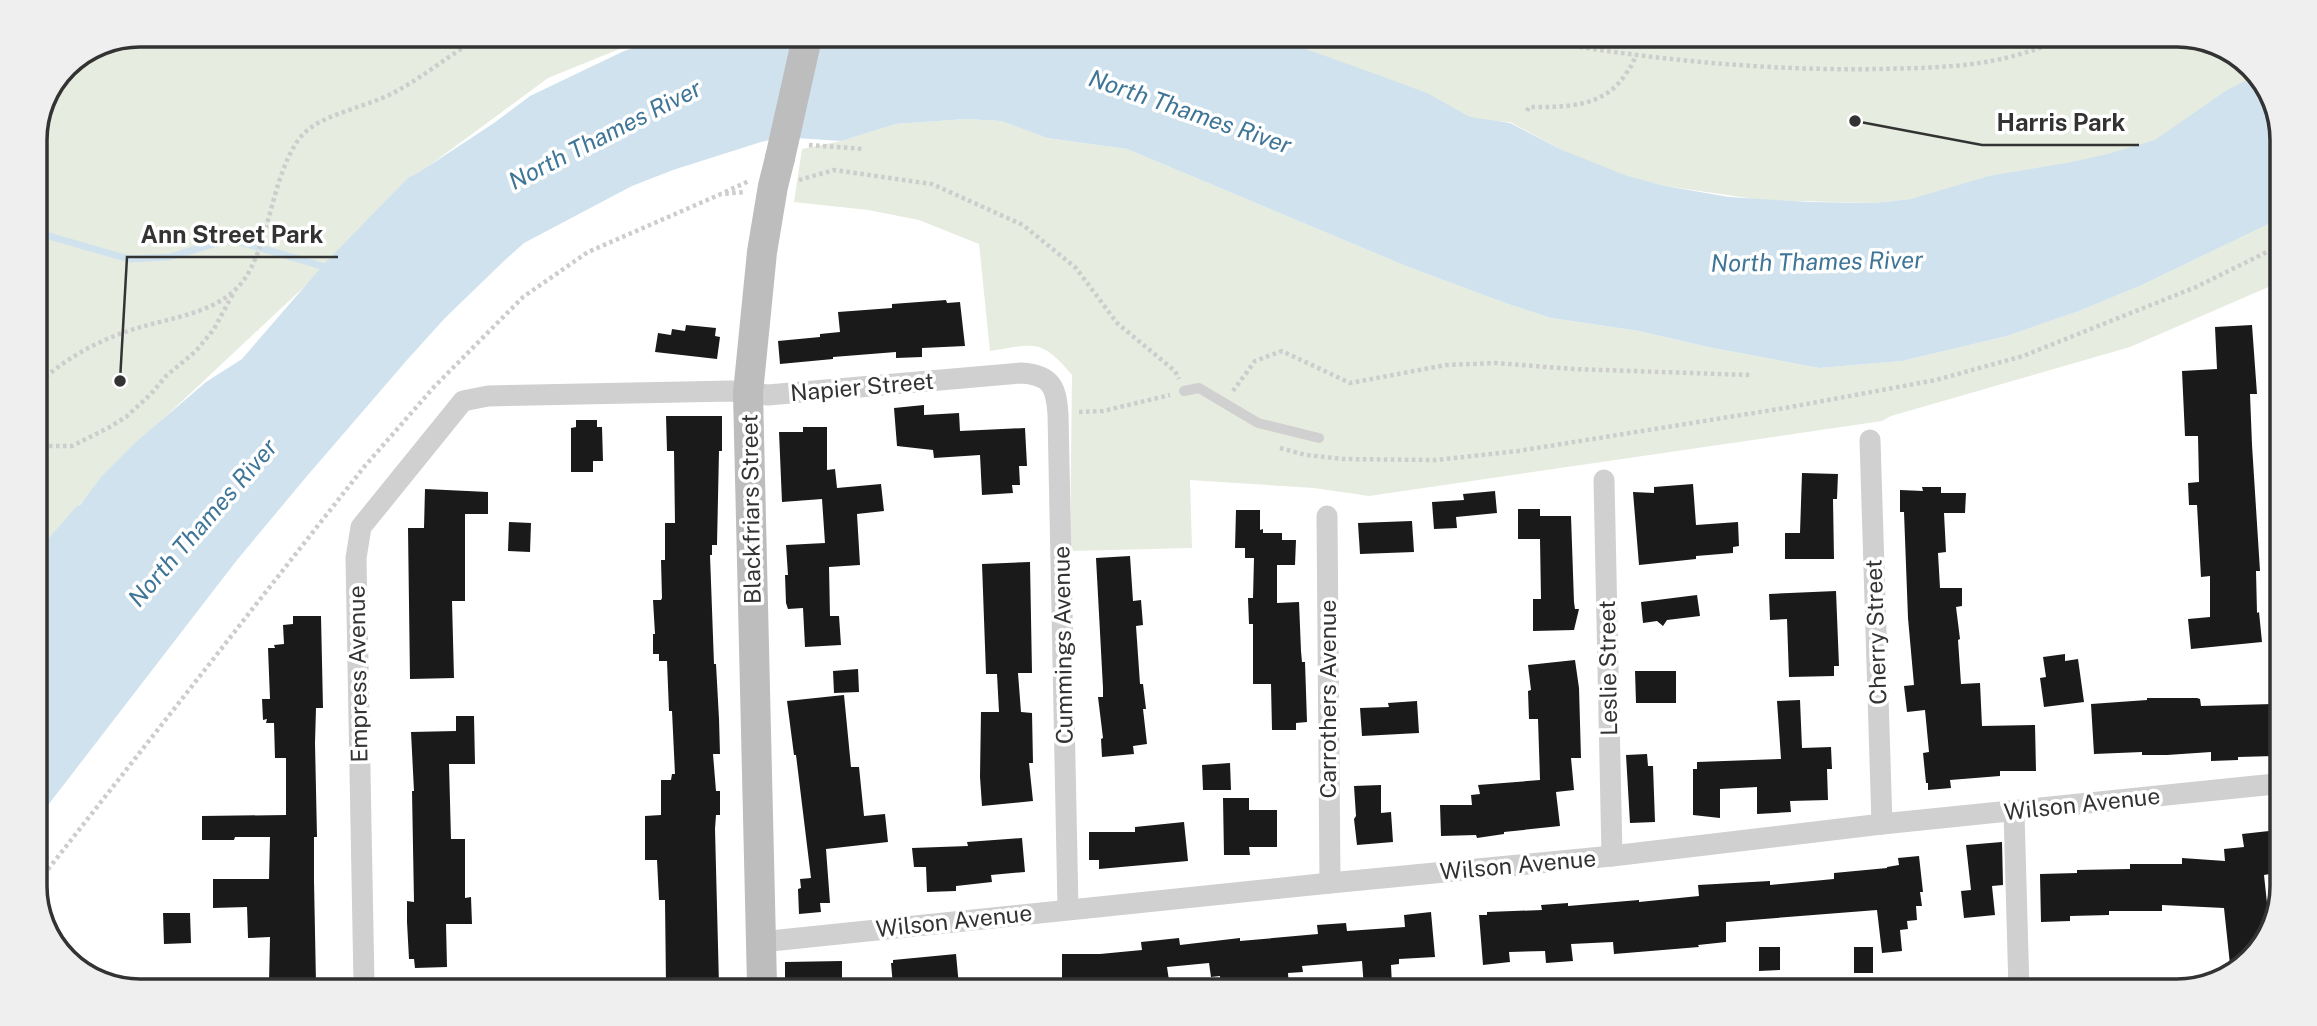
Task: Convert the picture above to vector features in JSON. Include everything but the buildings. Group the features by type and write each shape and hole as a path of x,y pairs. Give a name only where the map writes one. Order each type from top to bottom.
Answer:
{"street":[{"name":"Blackfriars Street","path":"762,979 748,393 762,252 773,186 805,47"},
{"name":"Napier Street","path":"463,401 488,397 731,391 768,395 1021,373 1035,374 1050,383"},
{"name":"Cummings Avenue","path":"1050,383 1057,396 1058,414 1068,909"},
{"name":"Empress Avenue","path":"364,979 356,558 361,527 463,401"},
{"name":"Cherry Street","path":"1870,440 1882,824"},
{"name":"Leslie Street","path":"1604,480 1612,856"},
{"name":"Carrothers Avenue","path":"1327,516 1330,883"},
{"name":"Wilson Avenue","path":"761,942 1612,856 1882,824 2270,785"},
{"path":"2014,811 2019,979"}],"lane":[{"path":"1184,391 1199,388 1258,423 1319,438"}],"path":[{"path":"47,446 72,446 108,428 125,417 151,394 166,376 196,351 214,329 234,291 246,276 254,260 282,174 299,139 309,128 392,93 464,47"},
{"path":"1584,47 1635,55 1813,70 1929,68 2000,59 2043,47"},
{"path":"1527,111 1529,107 1568,107 1599,99 1621,81 1635,55"},
{"path":"47,375 103,341 212,305 234,291"},
{"path":"1224,403 1255,361 1282,351 1350,383 1446,365 1496,363 1573,369 1750,375"},
{"path":"1074,412 1103,411 1184,391"}],"shaded area":[{"path":"140,47 624,47 548,78 430,165 131,449 81,503 47,545 47,134 57,99 75,75 89,63 105,54"},
{"path":"1256,47 2177,47 2195,49 2223,60 2233,66 2257,94 2114,166 1874,203 1762,200 1665,186 1627,177 1560,149 1510,122 1471,120"},
{"path":"966,119 1001,121 1047,138 1127,149 1406,266 1551,318 1639,331 1819,368 1902,361 2007,336 2142,285 2270,223 2270,286 2130,347 1891,416 1882,421 1369,496 1314,488 1190,480 1192,548 1070,551 1072,375 1044,349 1028,346 990,351 979,244 919,220 868,210 794,202 802,149 841,141 896,124"}],"water":[{"name":"North Thames River","path":"636,47 1300,47 1427,93 1470,117 1510,123 1560,149 1627,176 1665,186 1729,197 1810,202 1874,203 1911,199 1989,176 2108,154 2155,140 2227,90 2247,80 2265,110 2270,134 2270,223 2142,285 2007,336 1902,361 1819,368 1639,331 1551,318 1406,266 1127,149 1047,138 1001,121 966,119 896,124 841,141 782,137 761,142 632,186 524,243 505,260 445,318 307,476 237,560 47,806 47,540 80,505 102,476 135,443 206,382 242,359 325,263 408,178 494,123 530,96"}],"waterway":[{"path":"47,235 129,259 170,257 230,239 332,269"}],"place":[{"name":"Harris Park","path":"1855,121"},
{"name":"Ann Street Park","path":"120,381"}]}
